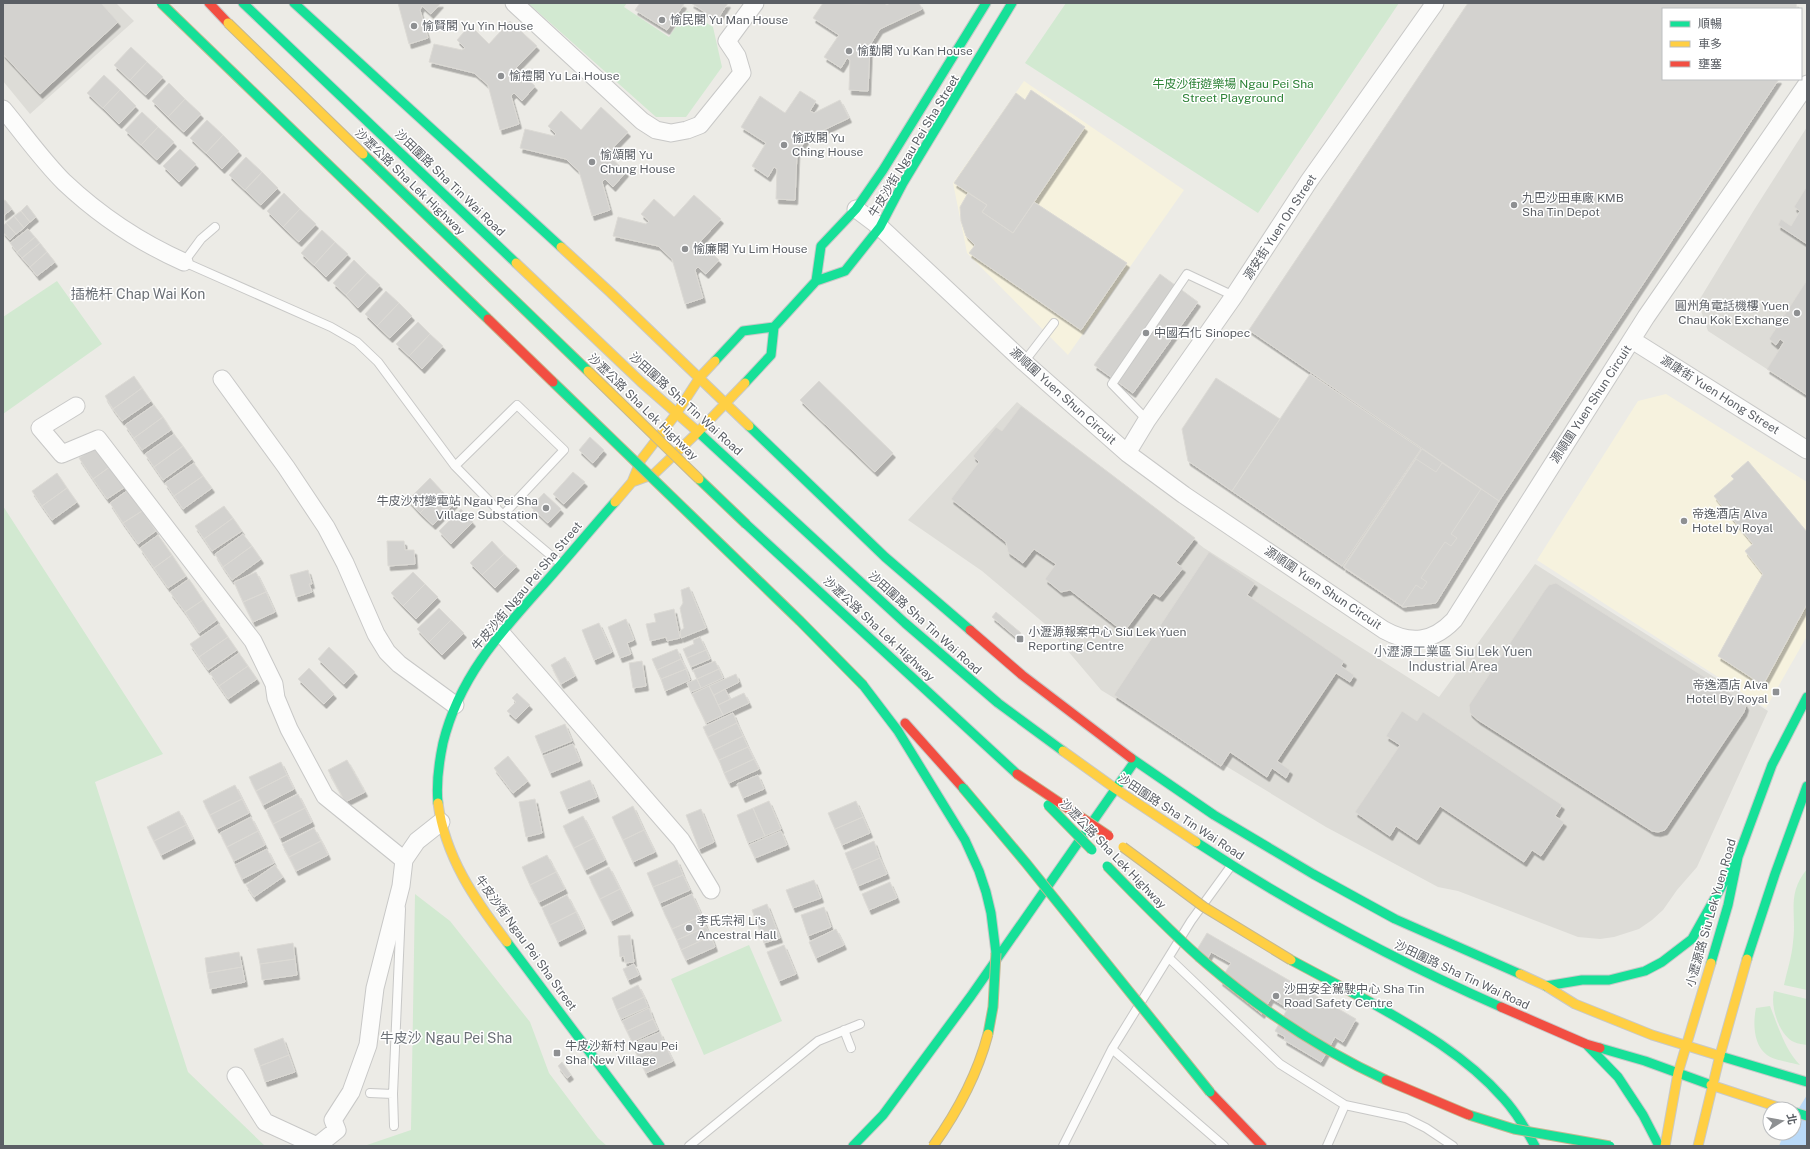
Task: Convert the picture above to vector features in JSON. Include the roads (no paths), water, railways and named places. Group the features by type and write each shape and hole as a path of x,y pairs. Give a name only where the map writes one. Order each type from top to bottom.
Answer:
{"main road":[{"path":"161,3 800,621 863,685 912,730 978,804 1054,897 1164,1037 1210,1092 1262,1146"},
{"name":"沙瀝公路 Sha Lek Highway","path":"209,3 746,524 1017,774 1170,930 1207,964 1270,1012 1345,1058 1409,1091 1500,1126 1610,1146"},
{"name":"沙田圍路 Sha Tin Wai Road","path":"243,3 676,414 698,432 905,623 980,689 1116,789 1232,865 1380,950 1473,995 1586,1044 1645,1061 1762,1103"},
{"name":"沙田圍路 Sha Tin Wai Road","path":"294,3 611,293 700,377 754,433 920,588 1022,675 1135,761 1214,815 1313,874 1381,911 1546,986 1575,1004 1652,1035 1807,1082"},
{"name":"牛皮沙街 Ngau Pei Sha Street","path":"816,281 821,246 856,210 883,170 986,3"},
{"name":"牛皮沙街 Ngau Pei Sha Street","path":"632,482 654,474 698,432 771,355 774,327 816,281 845,271 880,227 903,183 968,79 1012,3"},
{"name":"牛皮沙街 Ngau Pei Sha Street","path":"660,1146 493,923 454,861 446,841 441,822 437,797 438,766 442,745 455,705 472,672 501,633 632,482 640,460 676,414 700,377 743,331 774,327"},
{"path":"863,685 898,731 965,840 979,871 993,926 996,953 996,987 994,1006 986,1046 980,1065 963,1103 933,1146"},
{"name":"小瀝源路 Siu Lek Yuen Road","path":"1665,1146 1678,1073 1728,905 1738,857 1772,765 1807,697"},
{"path":"854,1146 883,1115 971,996 1135,761"},
{"path":"1017,774 1110,836 1204,907 1278,953 1436,1039 1471,1065 1512,1107 1535,1146"},
{"path":"1698,1146 1711,1085 1776,869 1807,786"},
{"path":"1546,986 1582,980 1609,980 1645,971 1662,962 1692,939 1738,857"},
{"path":"1586,1044 1618,1077 1643,1115 1659,1146"}],"street":[{"path":"514,3 642,121 656,130 671,133 687,130 700,125 742,73 737,56 727,41 755,3"},
{"name":"源安街 Yuen On Street","path":"1127,453 1147,420 1234,296 1309,181 1435,3"},
{"name":"源順圍 Yuen Shun Circuit","path":"856,210 880,227 1024,362 1127,453 1184,495 1384,630 1396,637 1410,640 1427,638 1443,631 1454,620 1651,310 1807,84"},
{"path":"3,109 58,175 90,205 136,237 184,262"},
{"name":"源康街 Yuen Hong Street","path":"1632,340 1807,450"},
{"path":"222,379 290,473 326,527 345,563 376,634 387,652 399,664 455,705"},
{"path":"76,406 40,428 62,454 98,439 253,642 274,684 276,698 289,729 325,796 404,860"},
{"path":"501,633 681,840 711,890"},
{"path":"236,1076 265,1122 317,1146 337,1130 333,1120 351,1092 368,1045 375,988 401,886 404,860 417,841 441,822"}],"lane":[{"path":"215,227 201,239 184,262 331,326 357,342 380,366 455,466 503,515 561,564"},
{"path":"1147,420 1112,384 1187,274 1234,296"},
{"path":"1024,362 1054,323"},
{"path":"455,466 517,405 564,450 503,515"},
{"path":"1063,1146 1112,1049 1191,921 1232,865"},
{"path":"394,1126 393,1094 401,923 401,886"},
{"path":"1169,958 1280,1064 1345,1105 1406,1118 1426,1128 1453,1146"},
{"path":"689,1146 818,1041 860,1024"},
{"path":"844,1030 851,1048"},
{"path":"1112,1049 1224,1146"},
{"path":"370,1093 393,1094"},
{"path":"1327,1146 1345,1105"}],"water":[{"path":"1807,1095 1807,1146 1779,1146 1781,1141 1802,1141 1802,1103"}],"place":[{"name":"愉民閣 Yu Man House","path":"662,20"},
{"name":"愉賢閣 Yu Yin House","path":"414,26"},
{"name":"愉勤閣 Yu Kan House","path":"849,51"},
{"name":"愉禮閣 Yu Lai House","path":"501,76"},
{"name":"愉政閣 Yu Ching House","path":"784,145"},
{"name":"愉頌閣 Yu Chung House","path":"592,162"},
{"name":"九巴沙田車廠 KMB Sha Tin Depot","path":"1514,205"},
{"name":"愉廉閣 Yu Lim House","path":"685,249"},
{"name":"圓州角電話機樓 Yuen Chau Kok Exchange","path":"1797,313"},
{"name":"中國石化 Sinopec","path":"1146,333"},
{"name":"牛皮沙村變電站 Ngau Pei Sha Village Substation","path":"546,508"},
{"name":"帝逸酒店 Alva Hotel by Royal","path":"1684,521"},
{"name":"小瀝源報案中心 Siu Lek Yuen Reporting Centre","path":"1020,639"},
{"name":"帝逸酒店 Alva Hotel By Royal","path":"1776,692"},
{"name":"李氏宗祠 Li's Ancestral Hall","path":"689,928"},
{"name":"沙田安全駕駛中心 Sha Tin Road Safety Centre","path":"1276,996"},
{"name":"牛皮沙新村 Ngau Pei Sha New Village","path":"557,1053"}],"district":[{"name":"插桅杆 Chap Wai Kon","path":"138,294"},
{"name":"小瀝源工業區 Siu Lek Yuen Industrial Area","path":"1453,658"},
{"name":"牛皮沙 Ngau Pei Sha","path":"446,1038"}],"park label":[{"name":"牛皮沙街遊樂場 Ngau Pei Sha Street Playground","path":"1233,91"}]}
